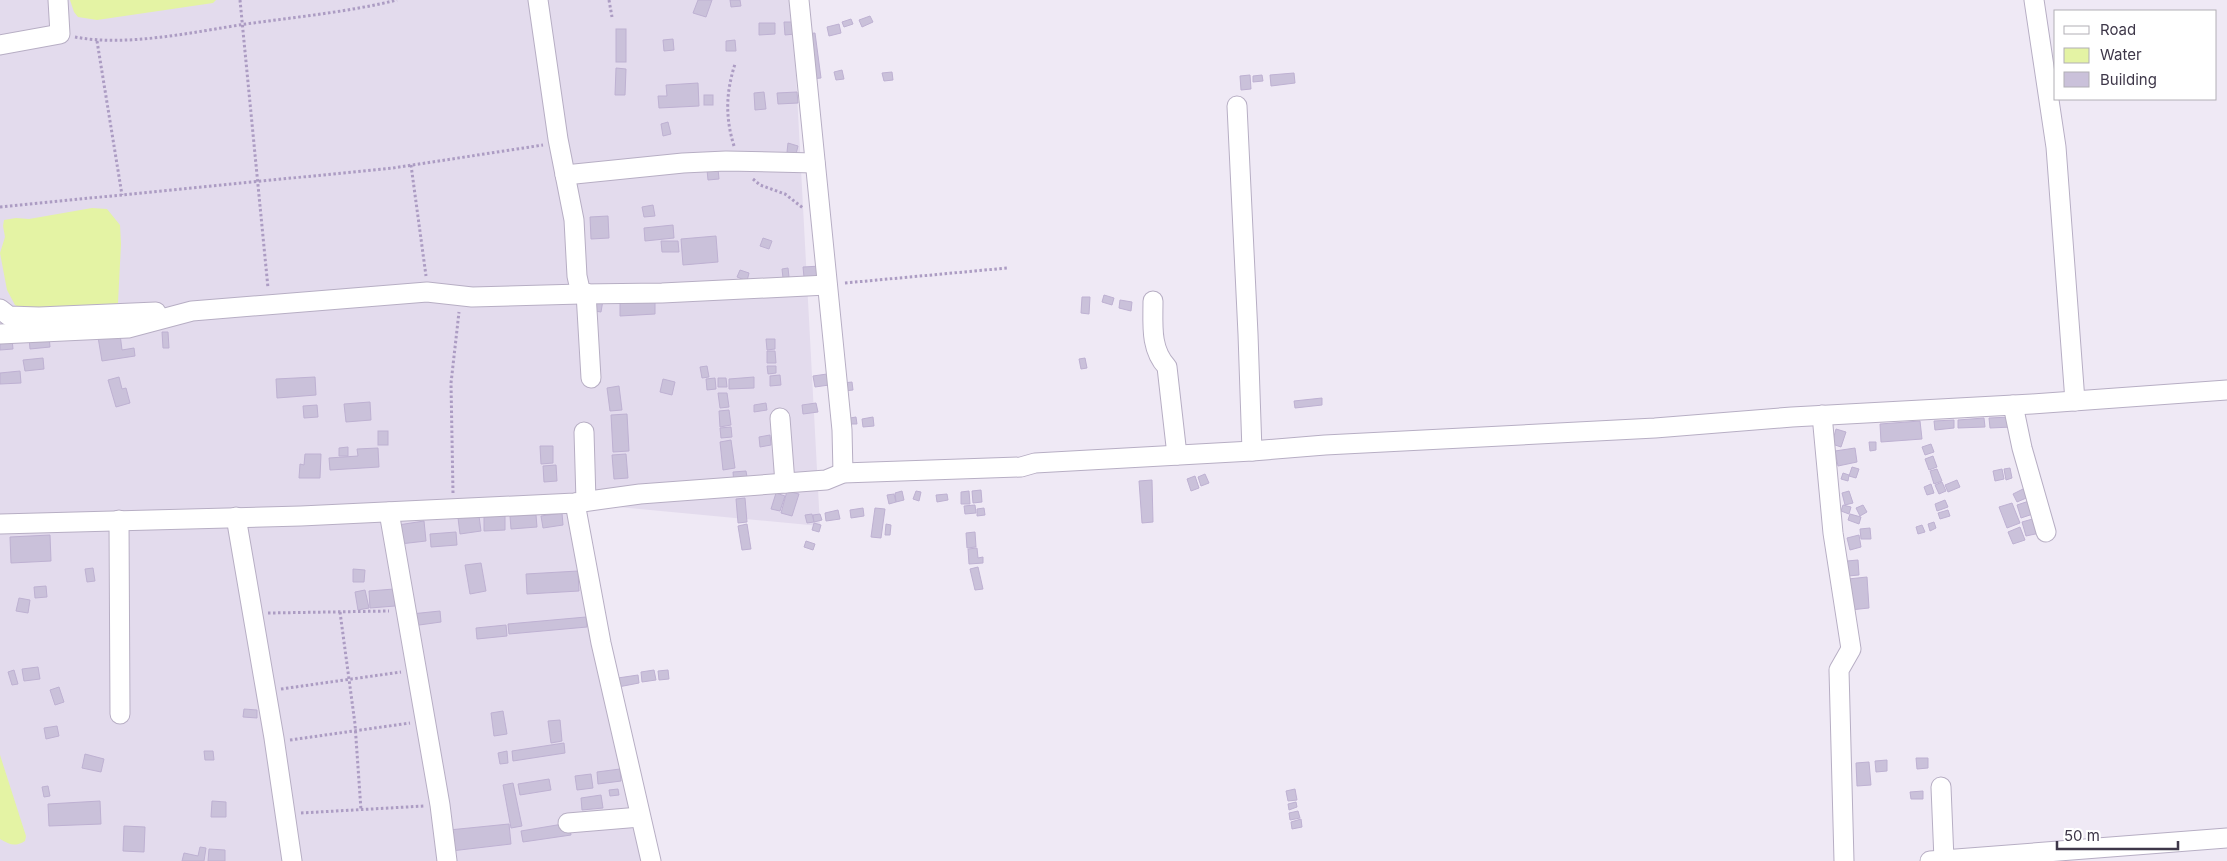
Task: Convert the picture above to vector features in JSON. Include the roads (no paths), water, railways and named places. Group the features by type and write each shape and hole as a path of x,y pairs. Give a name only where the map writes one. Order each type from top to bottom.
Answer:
{"street":[{"path":"0,45 60,34 58,0"},
{"path":"538,0 558,142 574,220 577,276 584,294 591,378"},
{"path":"799,0 842,430 843,473"},
{"path":"2034,0 2056,147 2075,401"},
{"path":"1237,106 1252,451"},
{"path":"565,175 683,163 726,161 815,163"},
{"path":"0,309 9,316 39,318 192,311 433,293 462,296 662,293 826,285"},
{"path":"1153,301 1153,339 1161,361 1167,367 1177,455"},
{"path":"0,334 128,328 192,311"},
{"path":"0,524 389,512 580,502 640,494 826,480 843,473 1021,467 1035,464 1252,451 1324,444 1655,428 1822,415 2013,405 2227,390"},
{"path":"2013,405 2022,448 2046,532"},
{"path":"1822,415 1833,533 1851,649 1839,670 1844,861"},
{"path":"780,418 785,483"},
{"path":"584,432 580,502 601,643 651,861"},
{"path":"389,512 440,805 447,861"},
{"path":"236,517 292,861"},
{"path":"119,520 120,714"},
{"path":"1941,787 1937,860 2089,850 2227,838"},
{"path":"568,823 640,817"}],"water":[{"path":"70,0 216,0 213,3 97,20 78,17"},
{"path":"92,208 107,209 120,225 118,303 104,308 26,311 15,305 7,290 0,253 5,237 4,220 16,218 29,219"},
{"path":"0,755 26,836 25,841 15,845 0,839"}]}
